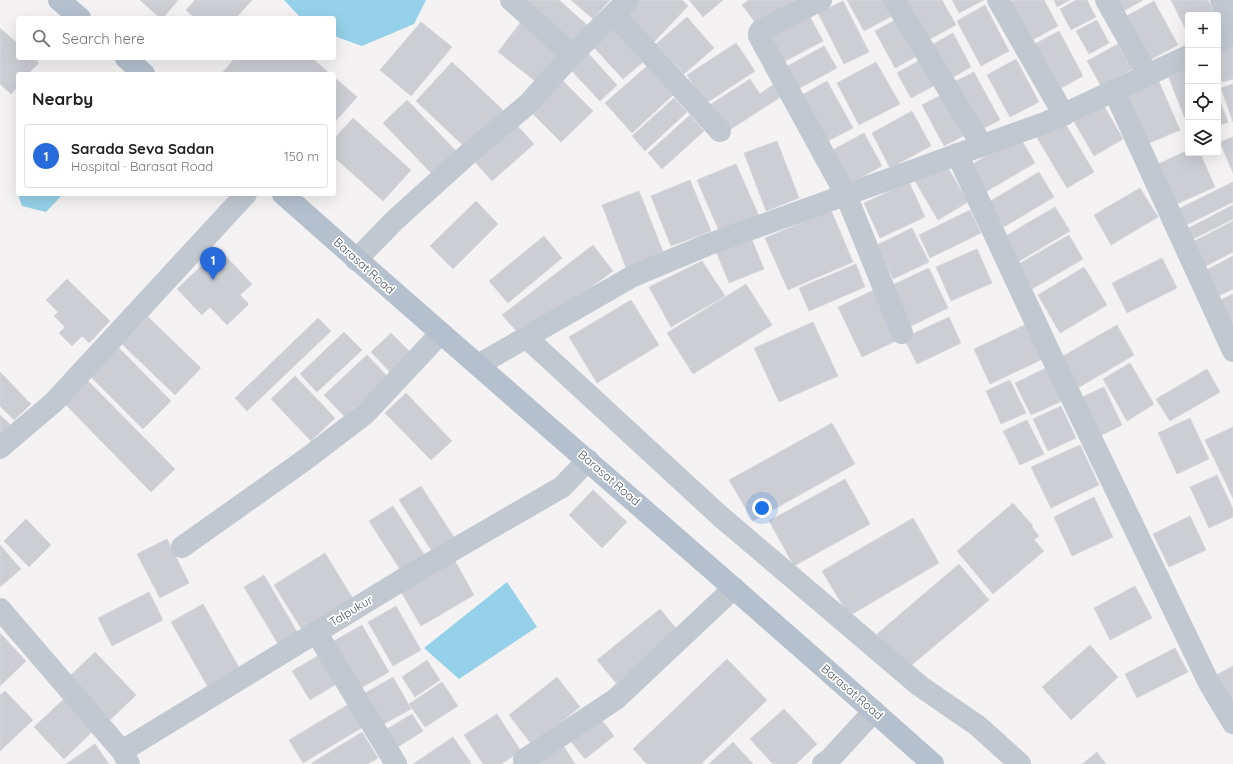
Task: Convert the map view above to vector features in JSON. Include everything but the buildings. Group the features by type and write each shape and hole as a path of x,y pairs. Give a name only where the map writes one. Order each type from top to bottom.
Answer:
{"main road":[{"path":"59,0 78,16"},
{"path":"128,60 142,72"},
{"name":"Barasat Road","path":"285,196 440,334 588,460 933,764"}],"street":[{"path":"511,0 572,55"},
{"path":"821,0 761,30 759,36 846,195 902,333"},
{"path":"894,0 982,145"},
{"path":"998,0 1064,114"},
{"path":"1106,0 1148,75"},
{"path":"1221,0 1233,26"},
{"path":"356,260 395,220 468,154 528,104 572,55 622,7 720,131"},
{"path":"1221,40 1233,34"},
{"path":"478,365 633,276 707,245 1047,122 1185,57"},
{"path":"1114,91 1233,351"},
{"path":"958,154 1048,349 1209,683 1233,723"},
{"path":"0,448 54,402 244,196"},
{"path":"182,547 306,459 365,414 440,334"},
{"path":"527,338 720,516 920,686 978,726 1020,764"},
{"name":"Talpukur","path":"125,757 316,632 415,572 562,487 588,460"},
{"path":"524,760 616,699 734,588"},
{"path":"0,609 125,757"},
{"path":"316,632 396,764"},
{"path":"823,764 830,759 874,711"}],"water":[{"path":"284,0 426,0 414,24 362,46 336,37 336,16 299,16"},
{"path":"18,196 61,196 46,212 22,206"},
{"path":"507,582 537,627 459,679 424,648"}],"place":[{"name":"Sarada Seva Sadan","path":"213,280"}]}
